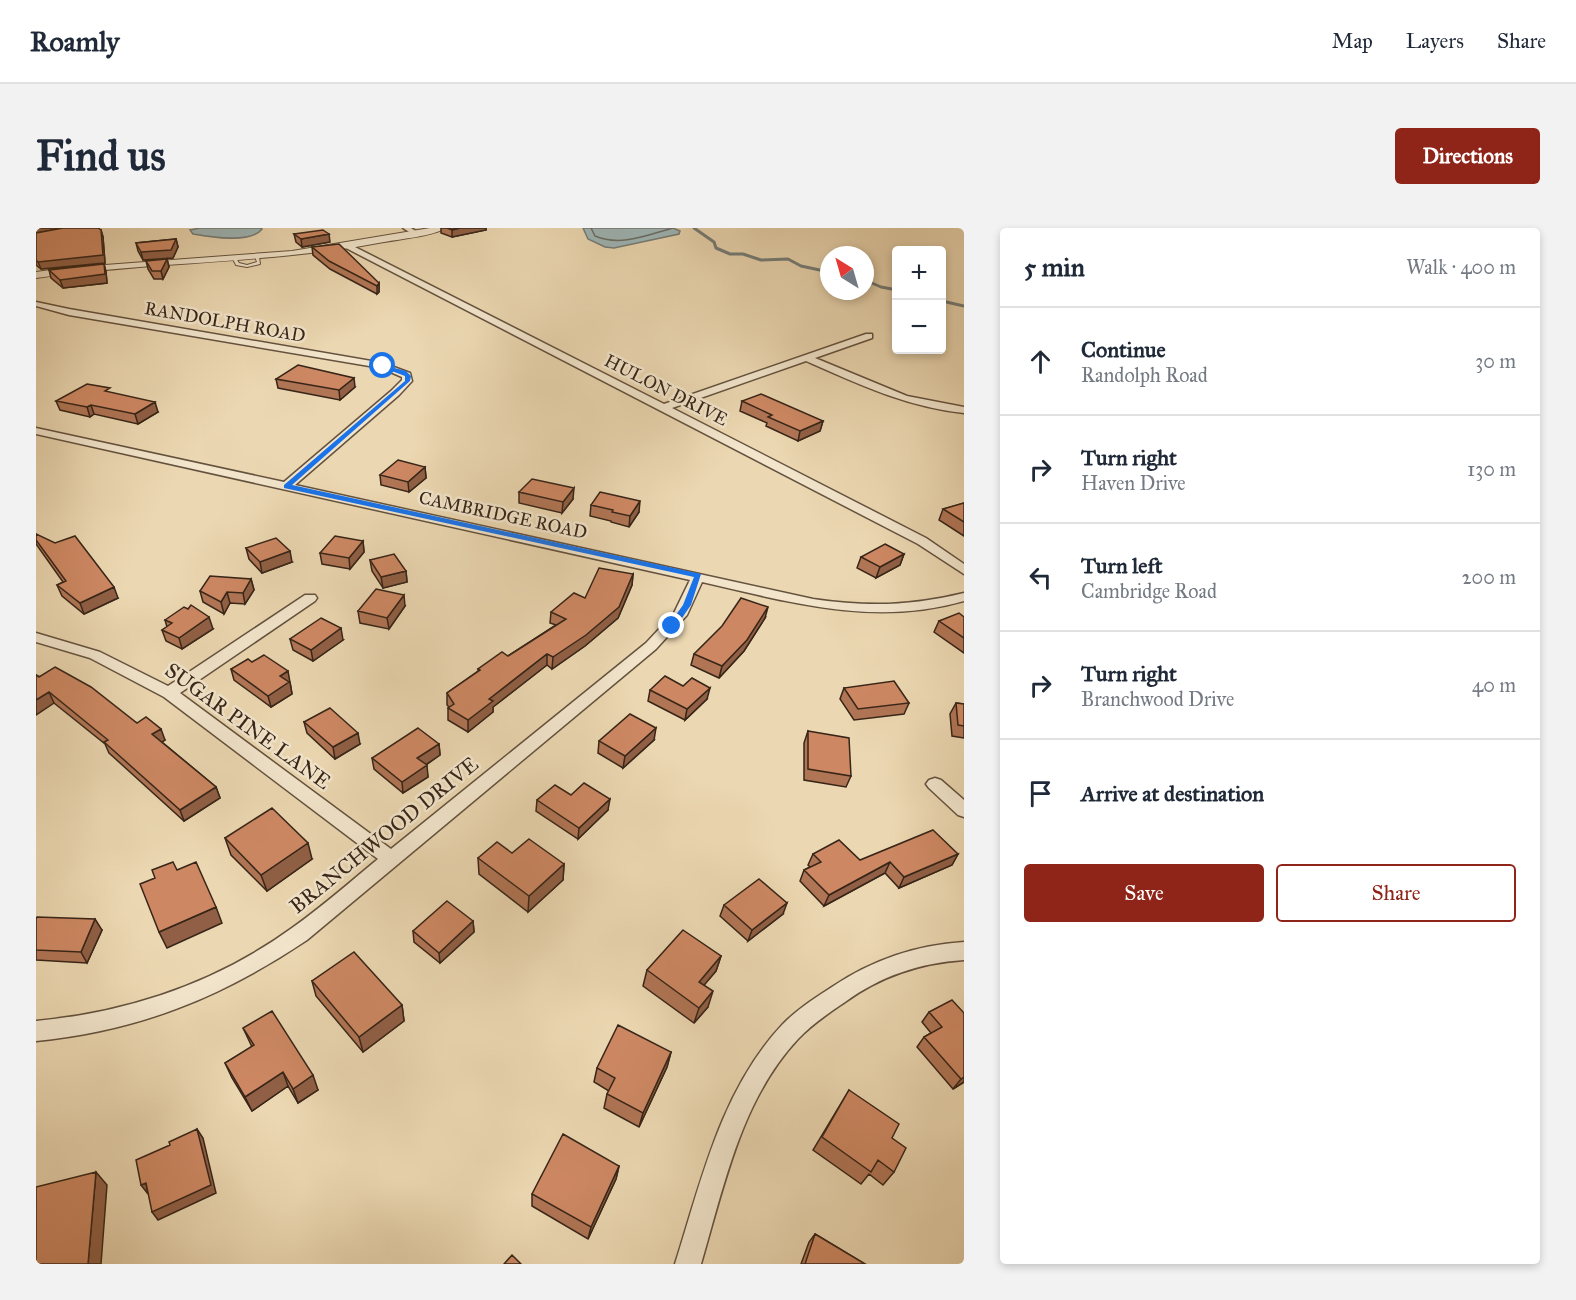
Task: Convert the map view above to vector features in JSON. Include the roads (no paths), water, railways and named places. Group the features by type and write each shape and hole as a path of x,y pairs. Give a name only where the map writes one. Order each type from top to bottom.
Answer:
{"street":[{"path":"406,228 416,234"},
{"path":"36,275 131,263 257,257 350,246 442,228"},
{"name":"HULON DRIVE","path":"350,246 922,541 964,570"},
{"name":"RANDOLPH ROAD","path":"36,304 69,312 374,365 399,370 407,375 407,381 287,486"},
{"path":"663,408 869,336"},
{"path":"807,358 909,399 945,409 964,410"},
{"name":"CAMBRIDGE ROAD","path":"36,431 813,603 864,610 914,608 964,597"},
{"name":"BRANCHWOOD DRIVE","path":"36,1031 110,1022 147,1012 190,996 234,975 300,934 651,646 680,615 698,576"},
{"path":"169,693 310,598"},
{"name":"SUGAR PINE LANE","path":"36,637 95,655 169,693 390,858"},
{"path":"935,784 964,810"},
{"path":"688,1264 737,1117 751,1085 774,1050 790,1032 837,994 869,974 926,955 964,951"}],"water":[{"path":"200,228 262,229 257,234 240,238 209,237 193,234 190,230"},
{"path":"583,228 673,228 680,231 679,234 614,248 605,247 588,239"}],"waterway":[{"path":"694,228 714,242 716,248 730,254 743,254 761,260 788,259 801,266 820,270"},
{"path":"874,284 892,289"},
{"path":"946,302 964,306"}]}
